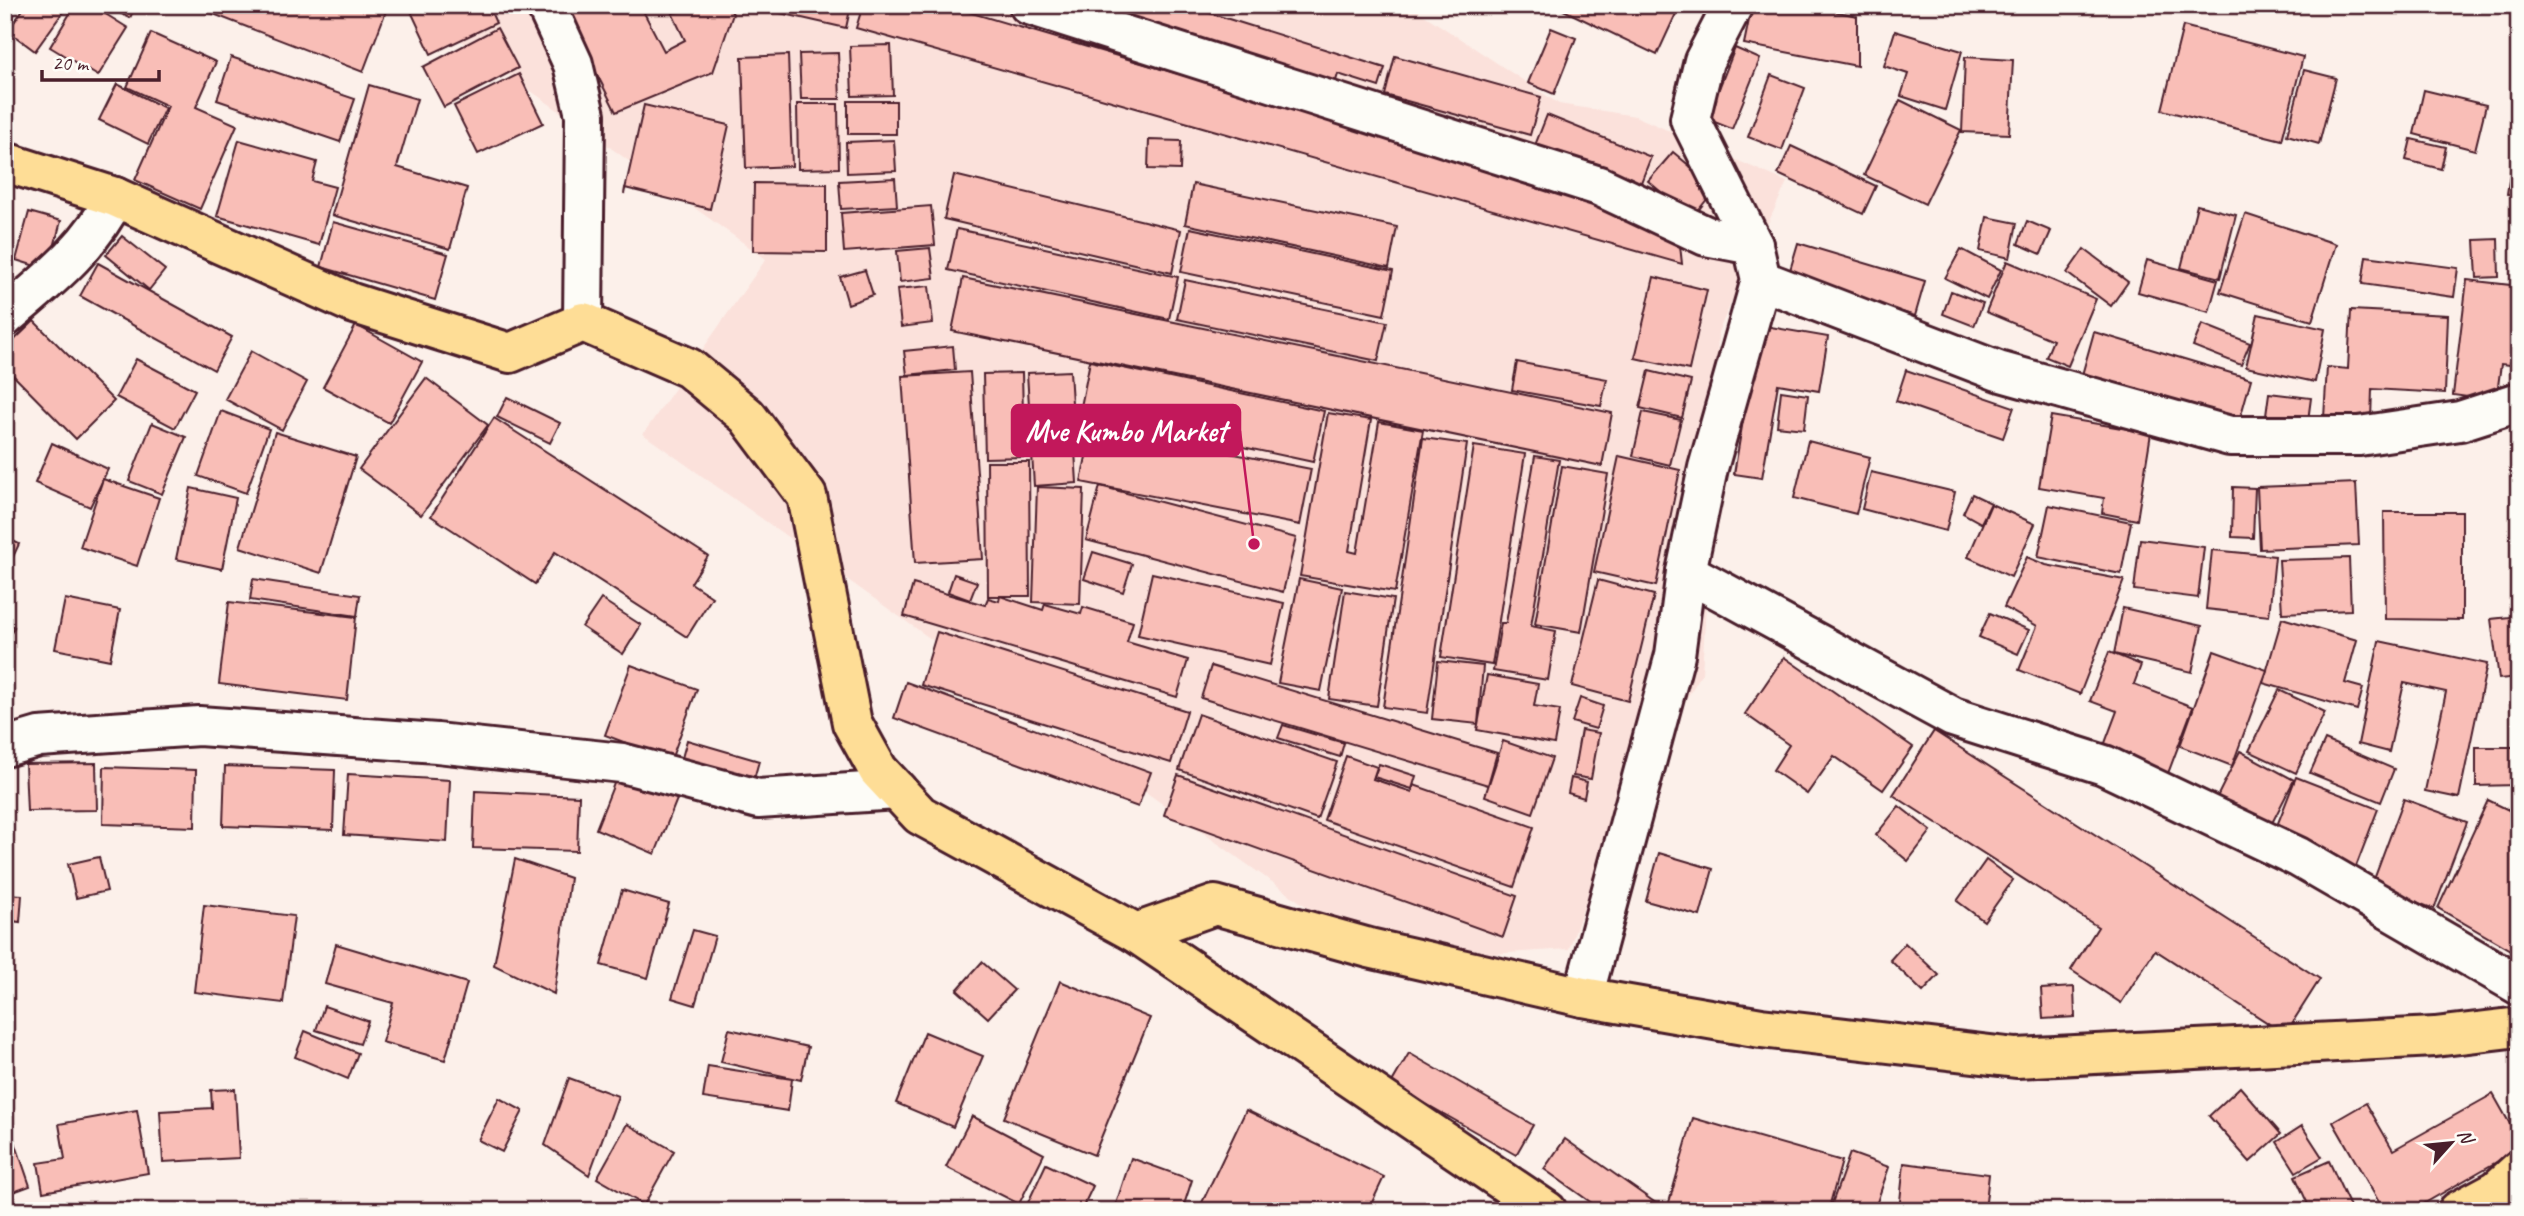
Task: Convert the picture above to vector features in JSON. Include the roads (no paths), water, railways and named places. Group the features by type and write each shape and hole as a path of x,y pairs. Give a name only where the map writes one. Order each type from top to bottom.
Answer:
{"main road":[{"path":"5,162 115,198 352,303 510,353 583,322 689,368 747,416 807,496 852,723 878,770 920,815 1136,933 1547,1211"},
{"path":"1136,933 1215,905 1369,948 1583,997 1761,1028 2015,1058 2435,1037 2519,1027"},
{"path":"2458,1211 2497,1190 2519,1170"}],"street":[{"path":"546,5 573,64 585,115 583,322"},
{"path":"1029,5 1599,186 1757,263 1998,371 2230,436 2360,436 2460,421 2519,402"},
{"path":"1583,997 1675,655 1686,572 1757,263 1690,119 1704,61 1733,5"},
{"path":"5,317 76,255 101,226 115,198"},
{"path":"1686,572 1953,717 2104,765 2298,857 2519,985"},
{"path":"5,747 39,737 199,726 437,743 622,763 758,799 897,790"}],"place":[{"name":"Mve Kumbo Market","path":"1254,544"}]}
